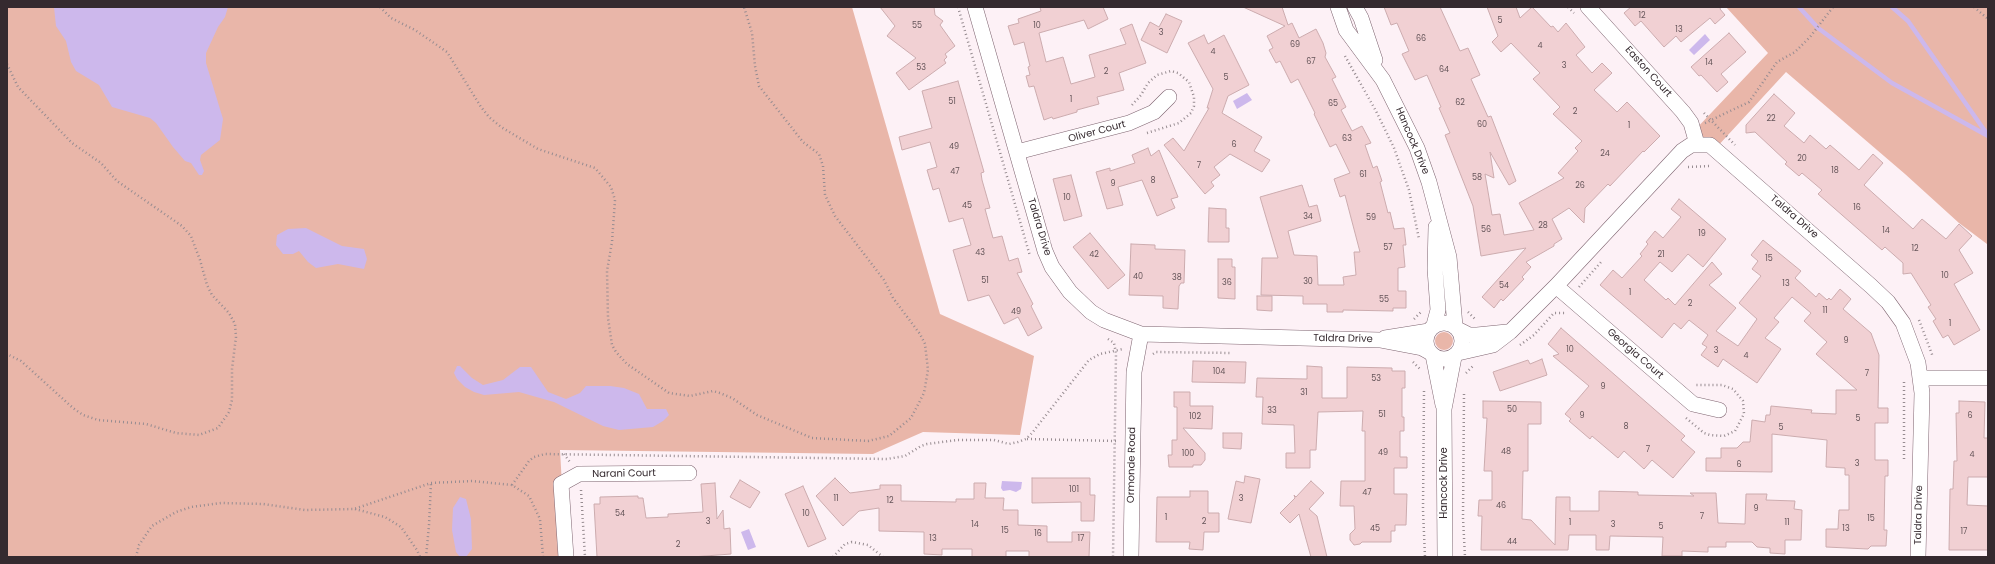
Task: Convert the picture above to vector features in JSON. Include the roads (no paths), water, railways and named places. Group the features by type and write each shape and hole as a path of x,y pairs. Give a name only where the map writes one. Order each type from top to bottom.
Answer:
{"street":[{"name":"Taldra Drive","path":"975,7 1040,237 1052,267 1070,292 1091,312 1104,320 1135,332 1380,340 1422,348 1432,354"},
{"name":"Hancock Drive","path":"1338,7 1346,30 1383,80"},
{"name":"Hancock Drive","path":"1356,7 1383,80 1417,148 1435,204 1449,258 1457,328"},
{"name":"Easton Court","path":"1588,7 1683,112 1691,124 1697,144"},
{"name":"Oliver Court","path":"1017,152 1129,123 1154,112 1169,97"},
{"name":"Taldra Drive","path":"1697,144 1704,144 1716,148 1888,302 1906,330 1916,356 1921,378 1918,557"},
{"path":"1510,332 1477,335 1469,334 1445,322 1431,328 1426,342 1432,354 1443,359 1493,345 1510,332 1556,286 1686,147 1697,144"},
{"name":"Hancock Drive","path":"1431,328 1438,310 1435,269 1435,204"},
{"name":"Georgia Court","path":"1556,286 1693,404 1719,410"},
{"name":"Taldra Drive","path":"1380,340 1431,328"},
{"path":"1456,355 1462,341 1457,328"},
{"name":"Ormonde Road","path":"1131,557 1135,332"},
{"name":"Hancock Drive","path":"1432,354 1444,410 1445,557"},
{"name":"Hancock Drive","path":"1444,410 1456,355"},
{"path":"1921,378 1988,378"},
{"name":"Narani Court","path":"566,557 561,484 579,474 689,473"}],"waterway":[{"path":"1799,7 1818,28 1892,83 1988,136"},
{"path":"1892,7 1908,21 1987,134"}]}
